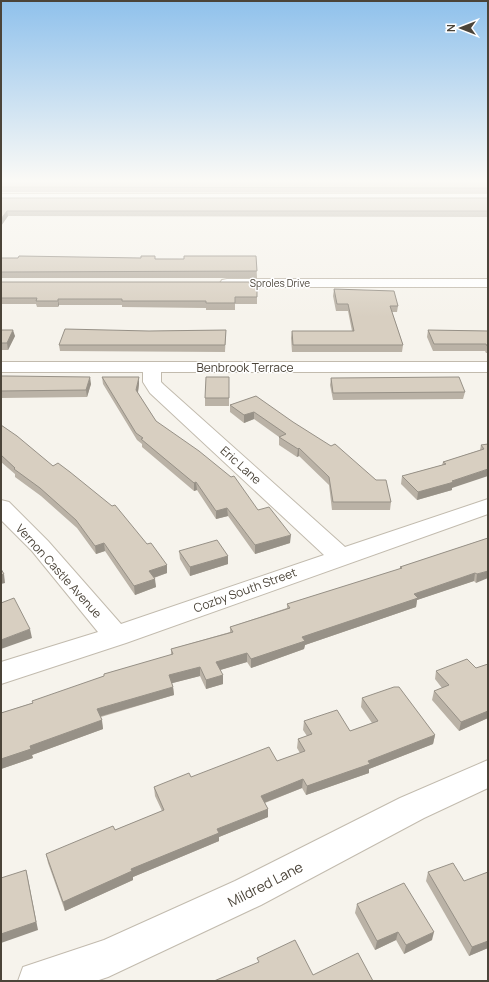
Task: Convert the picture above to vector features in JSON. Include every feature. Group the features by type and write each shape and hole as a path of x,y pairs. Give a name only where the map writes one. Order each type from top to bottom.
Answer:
{"street":[{"name":"Sproles Drive","path":"213,283 488,283"},
{"name":"Benbrook Terrace","path":"1,367 488,367"},
{"name":"Eric Lane","path":"152,367 152,382 157,389 341,557"},
{"name":"Cozby South Street","path":"1,673 116,636 488,506"},
{"name":"Vernon Castle Avenue","path":"1,508 40,546 116,636"},
{"name":"Mildred Lane","path":"37,981 108,958 248,893 412,808 488,773"}],"building":[{"path":"19,256 141,258 141,256 155,256 155,259 184,259 184,256 256,256 257,271 1,272 1,258 18,258"},
{"path":"1,282 257,282 257,297 235,297 235,303 206,303 206,301 122,301 122,299 58,299 58,301 36,301 37,298 1,298"},
{"path":"334,289 394,291 398,306 390,306 403,345 293,345 292,331 354,331 348,304 337,304"},
{"path":"65,329 149,331 226,330 225,345 59,345"},
{"path":"1,330 13,330 7,343 1,343"},
{"path":"428,330 488,331 488,346 486,344 434,344"},
{"path":"1,376 90,377 86,390 1,391"},
{"path":"102,377 139,377 136,390 156,421 199,451 231,477 234,476 258,510 269,507 291,535 255,545 227,508 216,511 196,482 194,483 141,439 143,438 136,433"},
{"path":"206,377 229,377 229,398 205,398"},
{"path":"459,377 465,392 333,393 331,378"},
{"path":"256,396 331,446 335,444 376,480 386,480 391,502 333,502 329,477 299,448 298,449 279,437 286,434 254,412 244,415 230,405"},
{"path":"1,425 17,436 53,466 58,463 112,506 115,505 147,544 151,543 167,565 149,571 155,579 134,586 104,543 95,546 76,520 40,488 14,469 15,468 1,455"},
{"path":"488,444 488,469 452,481 454,482 418,492 402,476 446,464 443,462 484,449 481,445"},
{"path":"488,538 488,571 477,574 475,573 414,594 418,598 302,637 305,641 251,659 247,653 216,662 223,675 206,680 200,667 169,675 173,687 97,709 102,720 30,746 31,749 1,759 1,713 33,703 32,701 104,676 104,674 173,654 171,649 233,632 230,627 290,608 287,604 402,568 400,567"},
{"path":"217,540 228,556 190,567 179,551"},
{"path":"14,598 30,629 1,640 1,603"},
{"path":"467,659 476,668 488,664 488,711 461,722 434,691 449,685 436,671"},
{"path":"394,687 399,687 435,735 368,761 370,764 307,786 303,779 261,796 268,809 217,829 219,833 131,869 132,871 63,902 46,854 113,826 115,830 164,810 154,787 189,773 191,777 269,747 277,761 305,751 298,739 312,734 304,721 337,710 350,731 378,721 362,698"},
{"path":"453,863 464,881 488,872 488,941 472,947 428,872"},
{"path":"26,870 36,922 1,934 1,878"},
{"path":"404,883 434,932 406,945 398,932 377,941 357,904"},
{"path":"295,940 313,975 358,953 373,981 214,981 259,962 257,958"}]}
